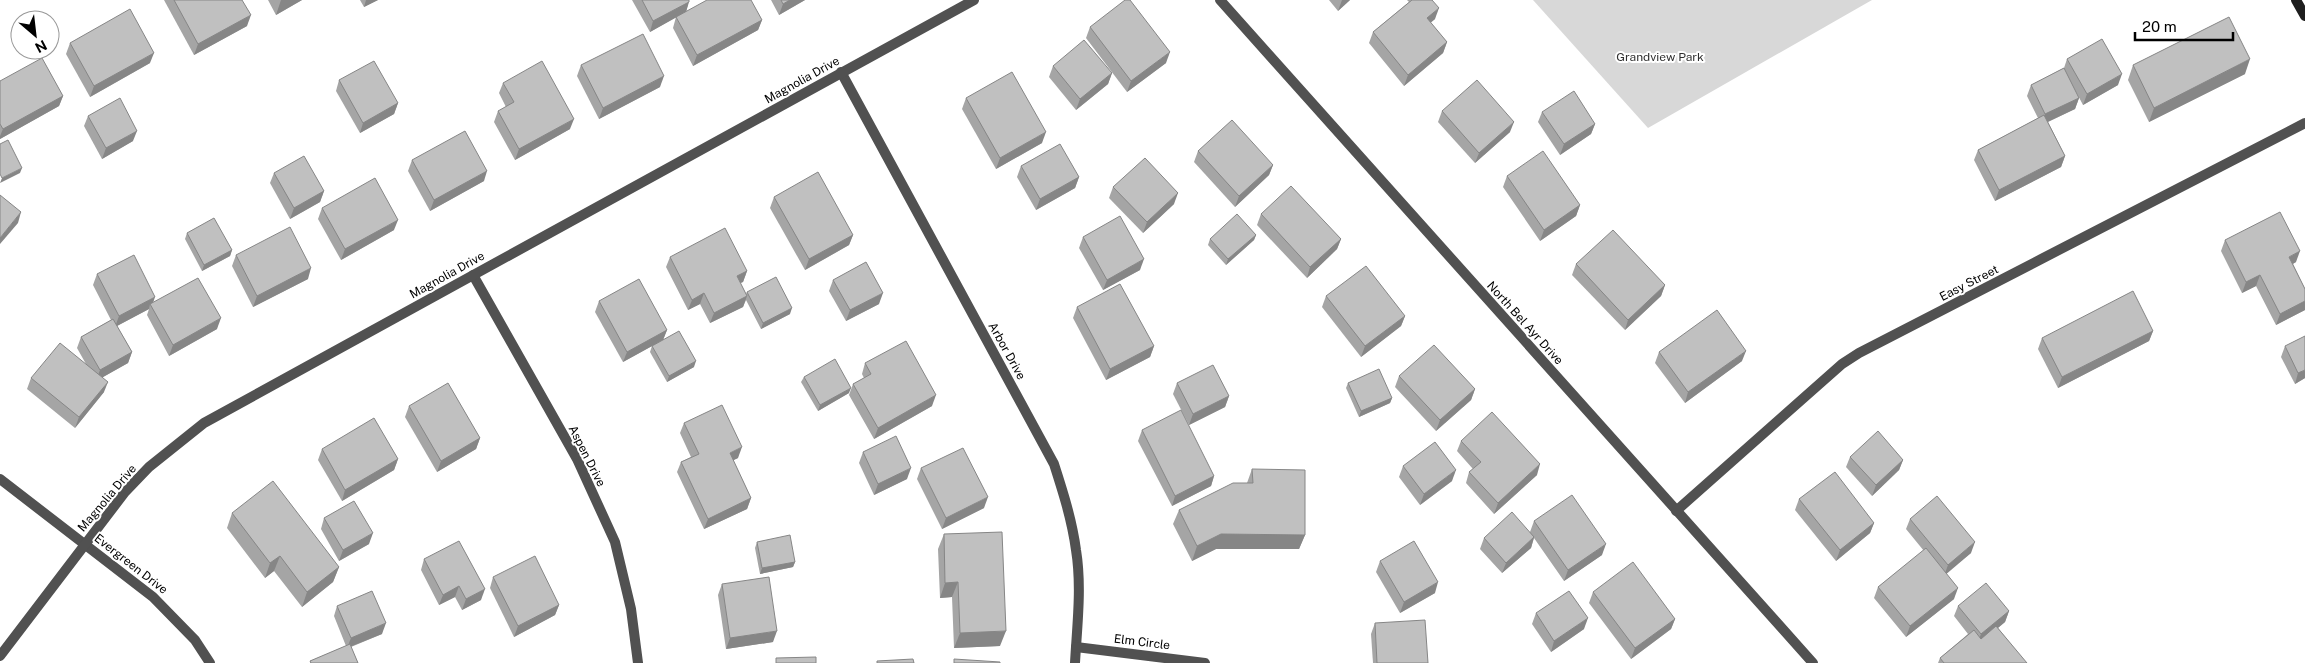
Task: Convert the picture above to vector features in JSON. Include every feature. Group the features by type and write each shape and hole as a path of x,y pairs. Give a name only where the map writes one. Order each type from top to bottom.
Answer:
{"main road":[{"path":"2296,0 2305,16"}],"street":[{"name":"Magnolia Drive","path":"0,656 125,492 149,468 204,423 974,0"},
{"name":"North Bel Ayr Drive","path":"1220,0 1813,663"},
{"name":"Arbor Drive","path":"841,72 1054,464 1068,509 1076,552 1078,602 1075,663"},
{"name":"Easy Street","path":"1676,511 1842,364 1858,353 2077,240 2136,212 2305,123"},
{"name":"Aspen Drive","path":"473,275 577,459 615,542 631,609 638,663"},
{"name":"Evergreen Drive","path":"0,480 153,596 178,620 195,640 210,663"},
{"name":"Elm Circle","path":"1076,647 1205,663"}],"green space":[{"name":"Grandview Park","path":"1533,0 1872,0 1648,128"}],"building":[{"path":"174,0 242,0 251,15 198,44"},
{"path":"642,0 689,0 689,2 653,21"},
{"path":"707,0 751,0 762,20 697,55 676,17"},
{"path":"781,0 790,0 783,4"},
{"path":"1125,0 1130,0 1170,52 1131,81 1090,27"},
{"path":"1412,0 1432,0 1439,8 1427,18 1447,42 1408,75 1373,32"},
{"path":"130,9 154,53 94,86 70,43"},
{"path":"2229,17 2250,59 2154,108 2133,65"},
{"path":"643,34 664,76 603,108 581,65"},
{"path":"2102,39 2122,74 2087,94 2067,59"},
{"path":"1084,40 1112,73 1080,99 1053,66"},
{"path":"38,60 43,60 63,96 3,129 0,124 0,81"},
{"path":"374,61 398,103 363,123 339,80"},
{"path":"542,61 574,119 519,149 498,111 514,102 503,83"},
{"path":"2064,68 2079,98 2045,114 2031,85"},
{"path":"1012,72 1046,132 1000,158 966,98"},
{"path":"1477,80 1514,122 1479,153 1442,111"},
{"path":"1574,91 1595,124 1564,144 1542,112"},
{"path":"120,98 137,131 106,148 88,116"},
{"path":"2044,115 2065,156 1999,190 1978,150"},
{"path":"1232,120 1273,165 1239,196 1198,151"},
{"path":"465,131 487,171 434,200 412,160"},
{"path":"8,140 22,168 2,178 0,174 0,144"},
{"path":"1060,144 1079,177 1040,199 1021,166"},
{"path":"1543,151 1580,205 1544,230 1507,176"},
{"path":"304,156 324,191 294,208 274,173"},
{"path":"1145,158 1178,193 1147,222 1113,187"},
{"path":"818,172 853,235 809,259 774,197"},
{"path":"375,178 398,220 345,249 322,208"},
{"path":"1291,186 1341,239 1310,267 1261,214"},
{"path":"0,195 21,212 0,238"},
{"path":"2280,212 2300,251 2289,257 2305,289 2305,301 2280,314 2260,275 2246,282 2225,240"},
{"path":"1237,214 1256,235 1228,259 1210,239"},
{"path":"1120,216 1144,259 1107,280 1083,237"},
{"path":"214,218 232,250 204,265 187,233"},
{"path":"290,227 311,268 257,296 236,255"},
{"path":"725,228 747,271 737,276 747,296 714,313 704,293 692,300 670,257"},
{"path":"1613,230 1665,285 1628,320 1576,264"},
{"path":"134,255 155,297 119,316 97,274"},
{"path":"866,262 883,293 850,310 833,280"},
{"path":"1366,266 1405,316 1365,346 1326,296"},
{"path":"776,277 792,308 763,323 747,292"},
{"path":"198,278 221,318 173,345 150,304"},
{"path":"639,279 667,330 627,352 599,301"},
{"path":"1120,284 1154,346 1110,369 1077,307"},
{"path":"2133,291 2153,331 2062,377 2042,338"},
{"path":"1717,310 1746,351 1688,392 1659,352"},
{"path":"113,319 132,352 100,370 81,337"},
{"path":"679,331 696,361 669,376 652,346"},
{"path":"2305,336 2305,370 2298,373 2285,346"},
{"path":"906,341 936,395 878,428 853,384 871,374 865,363"},
{"path":"60,343 108,382 79,417 31,378"},
{"path":"1434,345 1475,389 1440,420 1399,376"},
{"path":"835,359 851,388 820,405 804,377"},
{"path":"1213,365 1229,396 1193,414 1177,383"},
{"path":"1379,369 1392,398 1361,411 1348,383"},
{"path":"448,383 480,438 441,461 409,406"},
{"path":"722,405 742,447 730,453 751,498 708,519 681,462 699,454 684,423"},
{"path":"1181,410 1214,476 1175,496 1142,430"},
{"path":"1492,412 1540,464 1498,503 1469,472 1481,462 1461,441"},
{"path":"374,418 398,459 345,490 322,449"},
{"path":"1878,431 1903,460 1876,485 1850,457"},
{"path":"896,436 911,468 878,484 863,452"},
{"path":"1435,442 1456,470 1424,494 1403,466"},
{"path":"963,448 988,497 946,518 921,468"},
{"path":"1252,469 1305,470 1305,535 1221,534 1197,546 1179,510 1233,483 1253,483"},
{"path":"1835,472 1874,523 1840,550 1799,499"},
{"path":"273,481 339,567 307,592 280,556 270,563 232,513"},
{"path":"1572,495 1606,544 1568,570 1534,521"},
{"path":"1937,496 1975,542 1948,565 1910,519"},
{"path":"354,501 373,533 343,550 324,518"},
{"path":"1512,512 1534,537 1506,563 1484,538"},
{"path":"1002,532 1006,631 960,633 958,582 945,583 944,534"},
{"path":"790,535 795,562 762,568 757,542"},
{"path":"459,541 485,589 466,599 459,586 443,595 424,559"},
{"path":"1414,541 1438,582 1404,602 1380,561"},
{"path":"1926,548 1958,588 1910,626 1878,587"},
{"path":"535,556 559,605 518,626 493,577"},
{"path":"1633,562 1675,619 1635,648 1593,592"},
{"path":"769,577 777,631 730,638 722,584"},
{"path":"1986,583 2009,611 1981,634 1958,606"},
{"path":"372,591 386,623 351,638 337,606"},
{"path":"1569,591 1588,618 1554,641 1536,613"},
{"path":"1425,620 1428,663 1377,663 1375,623"},
{"path":"1996,626 2027,663 1944,663 1940,658 1974,630 1981,639"},
{"path":"350,644 358,663 311,663 310,661"},
{"path":"816,657 816,663 776,663 776,658"},
{"path":"913,659 914,663 877,663 877,661"},
{"path":"954,659 1000,662 1000,663 954,663"}]}
